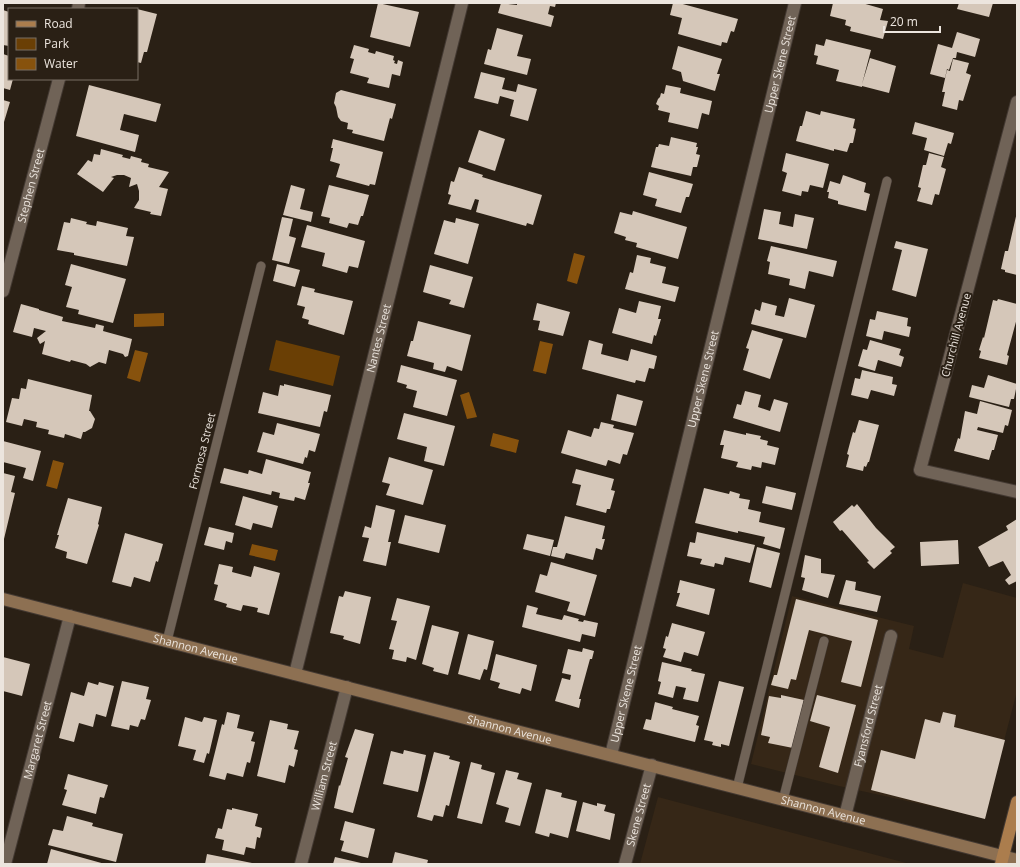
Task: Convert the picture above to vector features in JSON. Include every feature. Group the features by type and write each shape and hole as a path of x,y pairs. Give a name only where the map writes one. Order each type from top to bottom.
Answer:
{"main road":[{"name":"Shannon Avenue","path":"3,599 652,765 845,816 1002,860 1017,860"},
{"path":"1002,860 1017,802"}],"street":[{"name":"Nantes Street","path":"295,674 462,3"},
{"name":"Upper Skene Street","path":"611,755 794,3"},
{"name":"Stephen Street","path":"3,292 59,80"},
{"name":"Churchill Avenue","path":"1017,102 920,470 1017,492"},
{"name":"Margaret Street","path":"6,864 70,616"},
{"name":"Fyansford Street","path":"845,816 891,636"},
{"name":"William Street","path":"301,864 347,687"},
{"name":"Skene Street","path":"625,864 652,765"}],"lane":[{"path":"737,788 887,181"},
{"name":"Formosa Street","path":"167,641 261,266"},
{"path":"783,800 824,641"}],"shaded area":[{"path":"963,583 1017,598 1017,691 984,818 839,786 751,764 792,596 914,626 909,649 943,658"},
{"path":"658,797 910,864 640,864"}],"green space":[{"path":"276,340 340,356 333,386 269,370"}],"water":[{"path":"574,253 585,256 577,284 567,281"},
{"path":"164,313 164,326 134,327 134,314"},
{"path":"540,341 553,344 546,374 533,371"},
{"path":"135,350 148,353 140,382 127,378"},
{"path":"469,392 477,417 467,419 460,395"},
{"path":"493,433 519,440 516,453 490,446"},
{"path":"53,460 64,463 57,489 46,486"},
{"path":"252,544 278,550 275,561 249,555"}],"building":[{"path":"378,3 419,12 410,47 370,37"},
{"path":"501,3 517,5 517,3 556,3 555,7 550,6 548,14 554,16 551,27 498,13"},
{"path":"673,3 679,3 738,19 734,32 731,31 727,43 722,42 721,46 678,34 682,18 670,15"},
{"path":"833,3 862,3 883,9 880,20 888,21 883,39 850,31 851,27 845,25 846,20 830,16"},
{"path":"959,3 993,3 989,17 957,9"},
{"path":"138,9 157,14 147,52 144,52 141,63 138,62"},
{"path":"3,10 8,12 8,46 3,45"},
{"path":"497,28 523,35 517,56 531,59 527,75 484,64 488,49 491,50"},
{"path":"957,32 980,39 975,57 957,52 956,58 953,58 949,70 947,69 945,78 930,74 938,44 952,48"},
{"path":"826,39 871,50 862,84 870,58 896,66 889,93 836,81 839,70 816,64 818,56 814,55 816,44 824,46"},
{"path":"354,45 369,49 368,52 375,54 376,51 394,56 394,63 397,64 398,60 403,62 400,76 392,74 389,88 367,83 369,78 350,73 354,59 350,58"},
{"path":"678,46 722,59 717,74 720,74 715,91 683,81 681,72 672,69"},
{"path":"3,54 8,56 8,80 13,80 10,90 3,88"},
{"path":"953,59 969,63 966,73 971,75 963,101 959,100 957,110 942,106 945,92 942,92 947,70 950,71"},
{"path":"481,72 505,78 502,89 516,92 518,84 537,89 528,121 510,116 514,100 500,96 498,104 474,98"},
{"path":"89,85 161,104 156,122 124,114 120,130 139,135 135,152 76,136"},
{"path":"666,85 681,88 680,93 712,101 709,115 702,113 698,129 668,122 670,113 658,110 659,106 656,104 661,93 664,94"},
{"path":"341,90 396,104 392,119 390,118 384,141 352,133 353,130 347,129 348,123 341,121 338,117 334,103 336,93"},
{"path":"3,100 10,102 4,122 3,122"},
{"path":"806,111 820,115 821,111 855,119 853,128 856,129 853,143 850,143 847,152 834,149 834,151 796,141"},
{"path":"915,122 954,133 951,144 948,143 944,156 924,150 927,138 912,134"},
{"path":"479,130 505,139 495,171 468,162"},
{"path":"671,137 697,143 696,147 698,147 696,154 700,155 697,167 693,167 691,176 651,167 656,147 658,147 659,144 669,146"},
{"path":"333,139 383,152 375,185 370,184 369,186 336,177 340,164 330,161 333,148 331,148"},
{"path":"101,149 123,155 122,157 130,159 131,156 142,159 141,162 149,164 148,167 169,172 159,187 168,189 161,216 150,214 151,212 134,208 139,200 139,191 137,184 129,187 131,178 124,175 111,177 114,178 103,192 77,174 88,160 92,162 94,154 100,155"},
{"path":"786,153 829,164 823,188 810,185 808,192 802,191 801,196 782,191 787,173 782,171"},
{"path":"929,153 944,157 941,167 946,169 939,195 935,194 932,205 917,201 921,188 918,187 923,165 926,165"},
{"path":"459,167 483,175 482,177 542,195 533,225 527,223 526,226 476,212 479,200 475,199 471,210 448,204 451,195 448,194 451,181 454,182"},
{"path":"649,172 693,184 689,197 686,197 681,213 655,206 657,199 643,195"},
{"path":"843,175 866,183 864,192 870,194 866,211 838,204 838,201 828,198 829,192 827,192 830,181 840,184"},
{"path":"291,185 305,189 300,209 313,212 311,222 283,215"},
{"path":"329,185 369,195 363,216 361,216 358,225 349,223 347,228 329,223 330,218 321,216"},
{"path":"764,209 781,212 779,224 793,227 795,214 814,218 807,249 758,239"},
{"path":"633,211 687,227 678,259 636,247 637,243 625,240 626,237 614,233 620,212 632,215"},
{"path":"1017,212 1017,275 1005,272 1005,270 1001,269 1005,251 1008,251"},
{"path":"282,217 293,219 289,236 296,238 289,264 272,260"},
{"path":"71,218 96,226 97,221 128,228 126,236 134,237 127,266 57,250 64,222 70,223"},
{"path":"456,218 479,224 468,264 434,254 444,220 455,223"},
{"path":"307,225 365,241 358,268 349,266 347,273 322,266 325,253 301,247"},
{"path":"896,241 928,249 916,297 892,290 902,250 894,248"},
{"path":"771,246 837,261 833,277 809,271 805,289 789,285 790,279 768,274 770,262 767,261"},
{"path":"637,255 651,258 650,263 666,267 662,283 679,287 675,302 625,289 630,272 633,273"},
{"path":"71,264 126,279 113,323 78,314 79,310 66,307 72,287 65,285"},
{"path":"277,264 300,270 295,287 273,281"},
{"path":"430,265 473,277 464,308 449,304 451,300 423,292"},
{"path":"302,286 315,289 314,292 353,301 344,335 308,324 309,320 302,318 305,307 297,305"},
{"path":"789,298 815,305 806,338 751,324 755,309 760,311 762,302 777,306 775,315 784,317"},
{"path":"998,299 1017,304 1017,318 1007,355 1009,356 1007,365 979,358 981,351 979,350 983,337 984,338 993,300 997,301"},
{"path":"639,301 661,306 658,319 661,319 652,344 612,333 619,308 636,313"},
{"path":"537,303 570,312 563,336 538,330 540,321 533,320"},
{"path":"21,304 63,317 62,321 95,328 96,324 104,326 103,331 132,339 128,356 125,357 123,354 109,350 106,364 99,362 90,367 86,364 71,360 70,362 42,354 45,341 40,344 37,338 46,331 34,328 32,337 13,332"},
{"path":"877,311 908,318 907,326 911,327 909,337 884,331 882,340 866,336 870,319 875,320"},
{"path":"418,321 471,335 462,371 447,366 445,372 433,369 434,363 407,356 411,341 413,341"},
{"path":"752,330 783,339 770,379 743,370 749,349 746,348"},
{"path":"589,340 603,344 601,354 628,361 631,349 657,356 654,369 649,368 645,382 636,380 635,383 582,369"},
{"path":"870,340 901,349 899,355 904,357 901,367 878,360 875,371 858,366 863,349 867,350"},
{"path":"401,365 457,380 447,416 413,407 417,391 406,388 407,385 397,382"},
{"path":"862,370 893,377 892,384 897,385 894,396 871,390 868,399 851,395 855,378 860,379"},
{"path":"988,375 1017,384 1014,399 1011,399 1009,407 969,397 972,385 984,388"},
{"path":"28,379 92,395 89,411 95,419 92,428 83,432 81,439 65,434 64,438 48,434 49,430 36,427 37,422 24,419 22,426 6,422 12,398 19,399 21,388 26,389"},
{"path":"284,384 331,395 327,412 324,411 320,427 258,413 263,392 278,396 280,385 284,386"},
{"path":"745,391 761,395 758,407 770,411 774,399 788,403 780,432 733,418 737,404 741,405"},
{"path":"617,394 643,401 636,426 611,420"},
{"path":"980,401 1012,410 1008,426 1005,425 1003,433 978,427 977,430 998,435 994,450 992,450 989,460 954,451 958,438 960,439 965,411 977,414"},
{"path":"404,413 455,426 444,466 424,461 427,447 397,439"},
{"path":"859,420 879,425 869,462 866,467 864,466 863,471 846,467 849,455 847,454 851,439 853,432 855,433"},
{"path":"601,422 614,425 613,428 634,433 627,455 623,454 620,464 608,460 606,466 561,453 568,430 591,437 594,428 599,429"},
{"path":"277,423 320,434 315,452 309,450 307,458 305,457 303,464 257,452 263,432 274,435"},
{"path":"724,430 746,435 746,433 761,436 760,439 768,441 767,445 779,448 775,465 762,462 761,468 752,466 751,470 736,467 738,462 721,458 724,445 720,445"},
{"path":"3,441 41,451 33,481 23,478 26,468 3,462"},
{"path":"389,457 433,470 423,505 386,495 390,484 382,482"},
{"path":"266,459 311,472 308,483 310,483 305,500 295,497 294,501 279,498 280,493 272,491 271,495 220,483 224,468 248,474 249,470 262,474"},
{"path":"576,469 614,479 611,490 615,491 610,509 607,509 606,513 576,505 581,485 572,483"},
{"path":"3,473 15,476 11,492 15,493 4,539"},
{"path":"766,486 796,493 792,510 762,503"},
{"path":"704,488 729,494 730,491 740,494 739,498 750,500 748,509 761,512 759,522 785,528 780,549 763,544 765,537 738,531 738,533 695,523"},
{"path":"243,496 278,506 272,528 253,523 251,530 235,525"},
{"path":"68,498 102,507 99,525 87,564 66,558 67,552 55,548 59,535 57,535"},
{"path":"857,504 876,528 895,547 890,551 892,553 874,569 867,562 869,561 842,530 840,531 833,522 852,505 854,507"},
{"path":"376,505 395,510 388,542 391,542 386,566 363,561 369,538 362,537 365,526 371,528"},
{"path":"405,515 446,525 439,553 398,543"},
{"path":"565,516 605,526 602,539 605,539 602,550 596,548 593,560 566,553 564,559 551,556 553,547 557,547"},
{"path":"1017,519 1017,581 1009,585 1005,580 1011,575 1003,561 989,567 978,547 1008,530 1006,526"},
{"path":"209,527 234,533 232,543 226,541 224,550 204,545"},
{"path":"697,532 755,545 750,563 725,557 723,565 715,563 714,567 700,564 702,559 687,556 690,542 695,543"},
{"path":"125,533 163,544 150,582 134,577 131,587 112,582"},
{"path":"527,534 554,540 550,556 523,549"},
{"path":"958,540 959,564 921,566 920,542"},
{"path":"757,547 780,553 771,588 749,582"},
{"path":"805,555 821,559 821,573 835,575 828,598 802,590 805,578 801,577"},
{"path":"551,562 597,575 585,616 567,611 570,602 535,592 540,574 547,576"},
{"path":"219,564 233,567 232,572 251,577 254,566 280,573 269,615 257,612 258,608 243,605 241,611 226,607 227,604 214,600 218,585 214,584"},
{"path":"680,580 715,589 709,615 676,606 680,593 677,593"},
{"path":"846,580 856,582 855,590 881,596 877,612 839,604"},
{"path":"345,591 371,597 360,644 343,639 344,636 330,633 339,596 343,597"},
{"path":"397,598 430,606 416,660 407,657 406,662 392,659 394,650 389,649 397,621 391,620"},
{"path":"796,599 878,620 861,687 841,682 852,641 809,630 796,680 791,679 788,689 771,685 774,675 777,675"},
{"path":"527,605 538,608 536,614 562,620 564,615 579,619 578,621 583,622 584,620 598,623 595,637 582,634 580,642 522,627"},
{"path":"672,623 705,632 698,656 684,652 681,662 663,657 666,649 663,648 666,636 668,637"},
{"path":"432,625 459,632 448,675 433,671 434,668 422,664"},
{"path":"468,634 494,641 487,670 484,669 480,680 458,674"},
{"path":"583,648 594,651 592,659 590,659 579,699 581,699 579,708 555,701 562,678 570,680 571,675 562,673 568,649 582,652"},
{"path":"496,654 537,665 531,691 522,688 520,694 498,688 500,683 490,680"},
{"path":"3,657 30,664 22,696 3,691"},
{"path":"662,662 692,669 691,671 705,674 698,702 683,699 686,688 676,686 673,698 658,694 661,682 658,681"},
{"path":"122,681 149,687 146,699 151,700 145,720 141,719 138,727 130,725 129,730 111,726"},
{"path":"719,681 744,687 729,746 721,744 721,747 712,745 713,742 704,740"},
{"path":"88,682 98,685 99,682 114,686 106,717 96,714 93,727 79,723 74,742 59,738 71,692 84,696"},
{"path":"781,695 804,700 793,748 768,743 770,737 761,735 769,696 781,698"},
{"path":"817,695 856,705 838,773 819,767 830,727 810,721"},
{"path":"655,702 673,707 672,709 699,716 696,725 699,726 695,742 643,729 646,719 651,720"},
{"path":"227,712 240,715 237,728 254,732 251,741 255,742 250,763 247,762 243,777 227,773 225,780 209,776 222,724 224,725"},
{"path":"943,712 956,715 954,727 1005,740 985,819 871,790 881,750 915,759 925,719 940,723"},
{"path":"185,717 202,722 204,717 217,720 209,754 207,753 204,763 193,760 196,750 178,746"},
{"path":"270,720 288,724 287,729 299,731 294,749 298,750 294,767 289,765 285,783 257,776"},
{"path":"355,729 374,734 353,813 334,808 339,785 340,786 348,758 345,757"},
{"path":"404,750 426,755 418,792 383,784 391,751 403,754"},
{"path":"434,752 450,756 449,759 460,762 449,806 446,805 443,817 434,815 432,821 417,817"},
{"path":"471,762 482,765 481,769 495,773 482,824 457,818"},
{"path":"506,770 519,773 517,779 532,783 520,826 505,822 509,808 496,804"},
{"path":"68,774 108,785 104,798 100,797 96,814 62,805 67,790 64,789"},
{"path":"546,789 562,793 561,797 577,801 568,838 550,833 549,837 535,833"},
{"path":"583,802 597,806 597,803 606,805 604,811 615,814 610,840 576,831"},
{"path":"232,808 258,814 255,826 262,828 260,838 257,837 255,849 246,847 244,855 222,850 224,840 215,838 218,828 222,829 227,809 232,810"},
{"path":"67,816 93,823 92,826 123,834 116,862 48,845 53,829 63,831"},
{"path":"345,821 375,829 368,858 341,851 344,841 340,840"},
{"path":"51,849 105,864 47,864"},
{"path":"395,852 428,860 427,864 392,864"},
{"path":"207,854 252,863 252,864 205,864"},
{"path":"335,857 361,863 361,864 333,864"}]}
